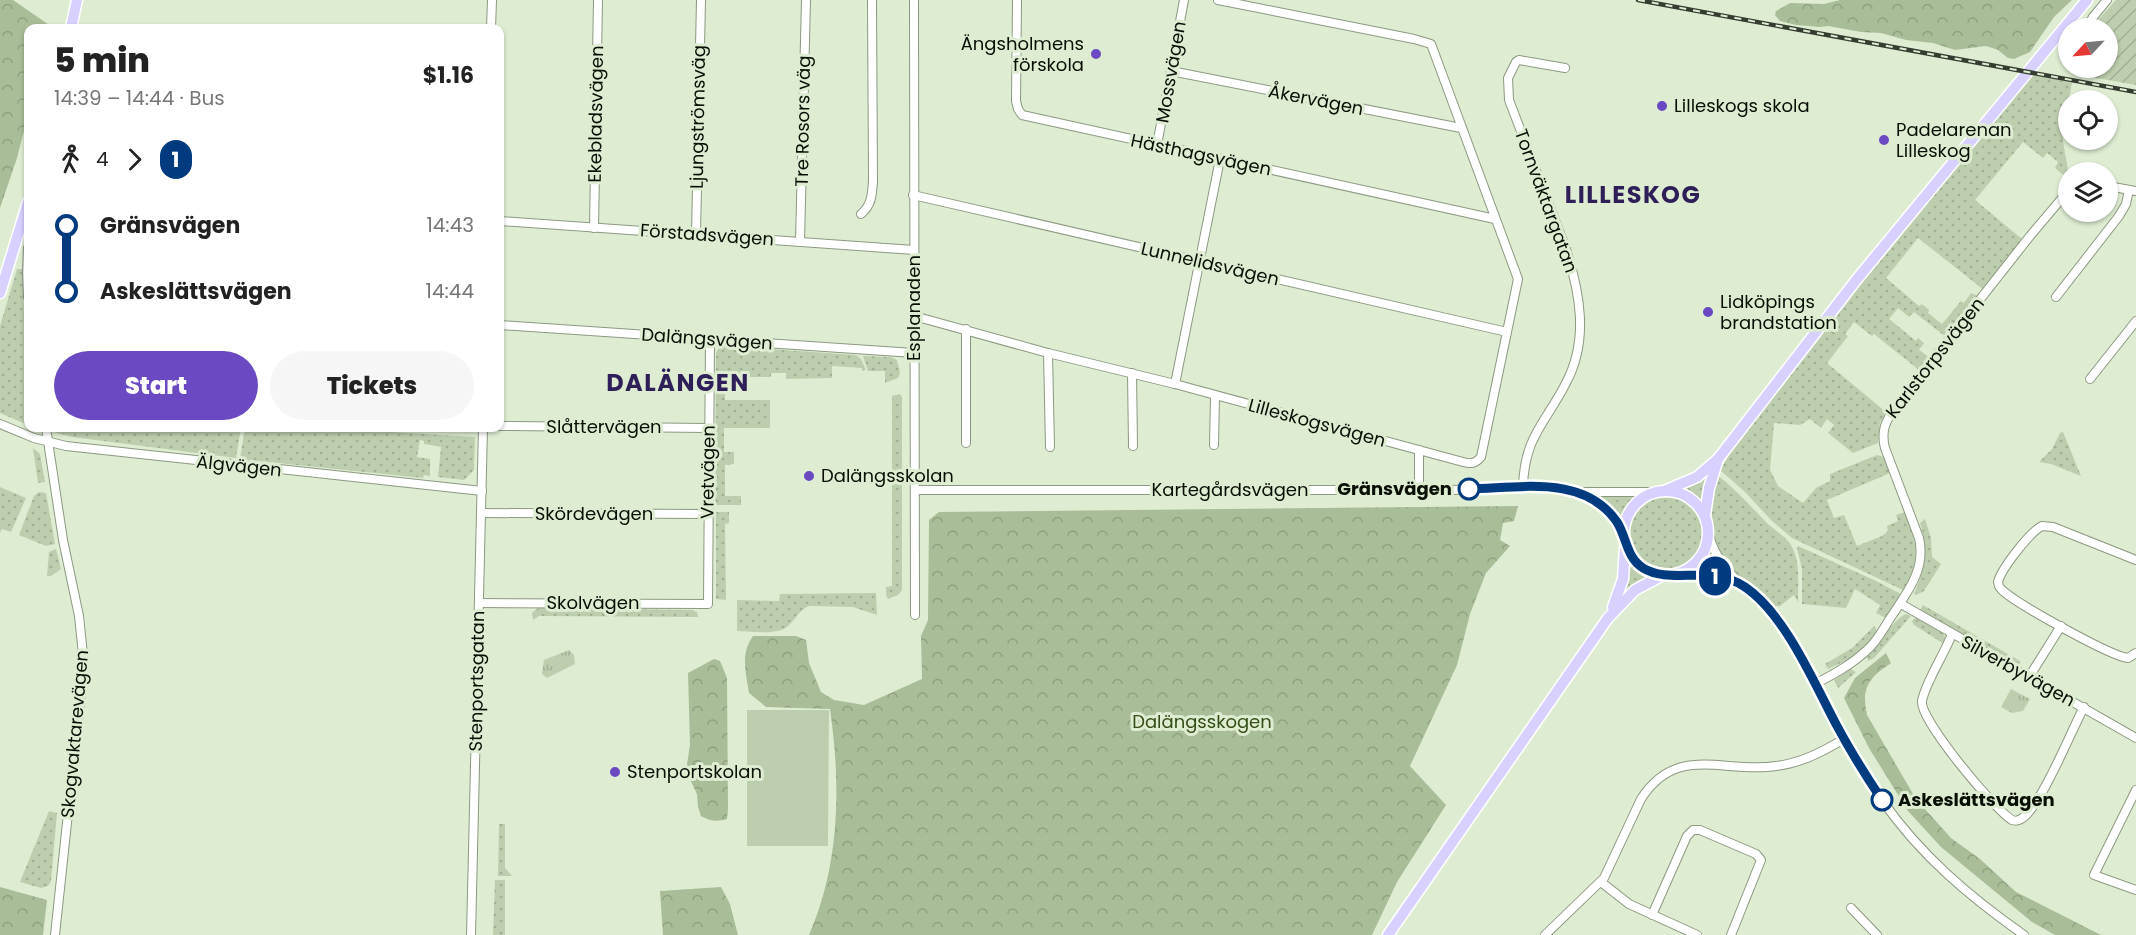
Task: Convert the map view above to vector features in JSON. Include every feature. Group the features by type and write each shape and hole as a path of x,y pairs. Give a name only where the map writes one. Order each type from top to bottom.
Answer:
{"main road":[{"path":"72,24 77,0"},
{"path":"1608,618 1623,579 1624,536 1631,510 1641,499 1697,477 1718,459 1857,279 2086,0"},
{"path":"0,293 24,215"},
{"path":"1624,536 1628,551 1635,562 1651,573 1675,575 1687,570 1698,561 1706,549 1709,535 1705,515 1709,488 1718,459"},
{"path":"1659,492 1685,495 1696,503 1705,515"},
{"path":"1388,935 1608,618 1635,590 1663,575"}],"street":[{"path":"491,24 492,0"},
{"name":"Ekebladsvägen","path":"594,228 598,0"},
{"name":"Ljungströmsväg","path":"696,234 701,0"},
{"name":"Tre Rosors väg","path":"800,242 806,0"},
{"path":"861,214 868,208 871,200 873,180 872,0"},
{"name":"Esplanaden","path":"914,0 915,615"},
{"name":"Hästhagsvägen","path":"1017,0 1016,101 1020,113 1495,219"},
{"name":"Mossvägen","path":"1157,145 1184,0"},
{"path":"1218,0 1430,43 1518,279 1507,332"},
{"path":"2092,18 2107,0"},
{"name":"Tornväktargatan","path":"1523,488 1523,475 1531,441 1573,369 1580,336 1581,312 1574,273 1566,249 1509,100 1508,78 1512,68 1519,60 1565,68"},
{"name":"Åkervägen","path":"1171,71 1461,128"},
{"path":"1175,384 1220,159"},
{"path":"2056,297 2119,216 2132,190"},
{"name":"Lunnelidsvägen","path":"913,195 1507,332"},
{"name":"Karlstorpsvägen","path":"1815,684 1851,663 1876,641 1901,604 1918,573 1922,553 1916,528 1885,448 1883,436 1885,424 1893,410 2058,203"},
{"name":"Förstadsvägen","path":"504,221 914,250"},
{"name":"Lilleskogsvägen","path":"914,316 1470,464 1478,461 1480,457 1507,332"},
{"path":"2090,379 2136,321"},
{"name":"Dalängsvägen","path":"504,325 914,353"},
{"path":"966,329 966,443"},
{"name":"Vretvägen","path":"708,604 710,339"},
{"path":"1048,353 1050,447"},
{"path":"1132,373 1133,446"},
{"path":"1214,445 1215,396"},
{"name":"Älgvägen","path":"0,424 34,438 66,446 482,491"},
{"name":"Slåttervägen","path":"504,426 709,428"},
{"name":"Skogvaktarevägen","path":"47,432 54,485 79,616 84,664 55,935"},
{"name":"Stenportsgatan","path":"471,935 483,432"},
{"path":"1419,450 1419,490"},
{"name":"Kartegårdsvägen","path":"915,490 1419,490 1547,487 1580,492 1659,492"},
{"name":"Kartegårdsvägen","path":"1580,492 1606,509 1624,536"},
{"name":"Skördevägen","path":"481,513 708,514"},
{"path":"2136,560 2048,526 2038,528 1998,579 1999,585 2012,597 2061,626 2122,658 2131,657 2136,653"},
{"path":"1709,535 1719,561 1743,586 1763,602 1779,621 1844,739 1882,800 1944,873 2024,935"},
{"path":"1675,575 1715,576 1743,586"},
{"name":"Skolvägen","path":"479,603 708,604"},
{"name":"Silverbyvägen","path":"1901,604 2136,738"},
{"path":"2029,677 2061,626"},
{"path":"1952,634 1923,695 1921,704 1944,742 1969,775 2012,820 2022,819 2032,808 2049,780 2084,707"},
{"path":"1545,935 1601,882 1641,799 1654,781 1668,771 1699,764 1774,767 1809,758 1844,739"},
{"path":"2136,790 2094,875 2136,890"},
{"path":"1652,915 1687,836 1693,831 1700,830 1756,854 1761,860 1731,935"},
{"path":"1601,882 1629,904 1697,935"},
{"path":"1851,908 1877,935"}],"green space":[{"path":"0,0 13,0 48,24 24,24 24,131 0,208"},
{"path":"1840,0 2072,0 2054,17 2030,52 2014,59 1986,46 1955,50 1933,43 1906,40 1881,33 1828,26 1796,25 1780,21 1775,15 1776,11 1790,3 1824,4"},
{"path":"2116,0 2136,0 2136,85 2096,78 2118,78 2118,18 2100,18"},
{"path":"2032,74 2072,83 2071,90 2058,90 2058,150 2065,150 2067,162 2058,162 2047,153 2043,158 2023,142 1975,200 2022,239 1984,290 1918,238 1886,278 1919,306 1922,304 1929,310 1928,313 1942,324 1961,301 1964,303 1971,293 1978,296 1946,337 1914,312 1909,317 1898,308 1889,319 1916,341 1918,338 1924,343 1919,350 1929,357 1919,370 1874,334 1872,336 1854,322 1845,334 1848,336 1827,363 1886,412 1880,423 1878,443 1853,453 1828,433 1834,425 1827,419 1821,428 1810,419 1800,425 1774,423 1770,470 1778,486 1803,503 1816,488 1830,481 1830,474 1877,455 1884,457 1890,473 1827,500 1834,518 1844,515 1857,546 1882,536 1888,531 1887,526 1898,521 1896,515 1905,512 1916,551 1913,569 1903,590 1792,538 1720,470 1731,452 1835,316"},
{"path":"17,269 22,269 24,423 0,413 0,326"},
{"path":"724,346 856,355 861,359 866,370 832,366 832,378 786,379 786,373 771,373 771,377 725,377 725,400 770,400 770,428 724,428 724,452 734,452 734,464 725,465 725,496 741,496 741,505 715,505 716,353"},
{"path":"863,356 891,357 897,360 900,373 898,378 885,383 885,371 868,371"},
{"path":"900,394 902,397 902,590 898,595 888,599 886,587 892,586 892,396"},
{"path":"54,432 240,432 236,458 72,437"},
{"path":"244,432 391,432 475,437 474,470 464,480 438,477 441,447 424,444 424,441 420,440 417,457 430,459 430,476 424,475 423,478 240,459"},
{"path":"2063,432 2081,476 2051,464 2039,462 2052,449 2060,433"},
{"path":"33,448 40,454 45,482 38,483"},
{"path":"1717,475 1792,546 1798,570 1798,602 1794,595 1780,606 1775,606 1733,571 1721,557 1713,534 1711,510"},
{"path":"1705,478 1707,480 1702,502 1682,490 1682,488"},
{"path":"0,487 26,498 11,532 2,529 0,533"},
{"path":"39,492 46,493 55,544 46,546 19,535 34,496"},
{"path":"1596,494 1632,497 1634,500 1621,520 1609,506 1595,497"},
{"path":"1666,495 1681,498 1693,506 1701,518 1704,533 1701,548 1693,560 1681,568 1666,571 1651,568 1639,560 1631,548 1628,533 1631,518 1639,506 1651,498"},
{"name":"Dalängsskogen","path":"1518,506 1514,521 1503,523 1500,540 1510,546 1486,573 1470,614 1457,665 1410,766 1446,805 1397,882 1372,935 809,935 827,880 835,824 836,766 830,709 766,707 749,693 745,664 746,650 753,636 796,636 806,640 809,663 821,692 834,700 864,705 922,679 921,636 928,620 929,520 939,512"},
{"path":"716,512 729,512 729,523 725,524 726,600 716,599"},
{"path":"1925,519 1931,538 1932,557 1941,564 1924,591 1916,595 1914,594 1925,559 1925,543 1920,523"},
{"path":"1798,546 1901,594 1886,618 1876,613 1880,605 1855,589 1846,608 1802,604 1802,569"},
{"path":"56,549 61,569 47,576 49,552"},
{"path":"1709,551 1722,572 1698,569"},
{"path":"1633,565 1649,578 1628,590 1626,589 1629,566"},
{"path":"876,593 877,615 853,607 809,606 791,623 778,631 737,631 737,600 779,601 780,594"},
{"path":"1923,605 2020,661 2019,665 1920,610"},
{"path":"538,608 692,610 697,612 698,617 539,616 533,620 532,613"},
{"path":"1906,614 1911,616 1874,658 1868,661 1867,657 1891,627"},
{"path":"1916,617 1943,633 1944,644 1914,625 1912,621"},
{"path":"1874,626 1877,631 1868,644 1849,658 1828,669 1825,664 1852,648"},
{"path":"569,650 574,655 575,664 547,678 542,674 544,660"},
{"path":"1886,653 1891,663 1872,679 1866,690 1867,715 1916,799 1951,838 1980,859 2016,892 2101,935 2055,935 2032,922 1941,847 1908,811 1869,748 1844,698 1855,678"},
{"path":"714,659 720,661 727,678 728,809 727,819 716,821 701,816 697,794 686,771 690,745 688,673"},
{"path":"1851,669 1856,672 1838,688 1834,680"},
{"path":"2011,689 2030,699 2023,711 2012,713 2001,707"},
{"path":"747,710 829,710 828,846 747,846"},
{"path":"49,811 57,813 51,881 48,886 41,888 20,882"},
{"path":"499,824 505,824 505,868 512,876 498,876"},
{"path":"495,880 505,880 505,935 493,935"},
{"path":"0,887 47,900 43,935 0,935"},
{"path":"721,887 730,904 738,935 663,935 660,891"}],"railway":[{"path":"1638,0 2136,92"}],"bus line":[{"name":"1","path":"1469,489 1547,487 1580,492 1606,509 1623,533 1631,557 1645,570 1663,575 1703,574 1727,579 1743,586 1763,602 1779,621 1844,739 1882,800"}],"place":[{"name":"Ängsholmens förskola","path":"1096,54"},
{"name":"Lilleskogs skola","path":"1662,106"},
{"name":"Padelarenan Lilleskog","path":"1884,140"},
{"name":"Lidköpings brandstation","path":"1708,312"},
{"name":"Dalängsskolan","path":"809,476"},
{"name":"Gränsvägen","path":"1469,489"},
{"name":"Stenportskolan","path":"615,772"},
{"name":"Askeslättsvägen","path":"1882,800"}],"district":[{"name":"LILLESKOG","path":"1633,195"},
{"name":"DALÄNGEN","path":"678,383"}]}
